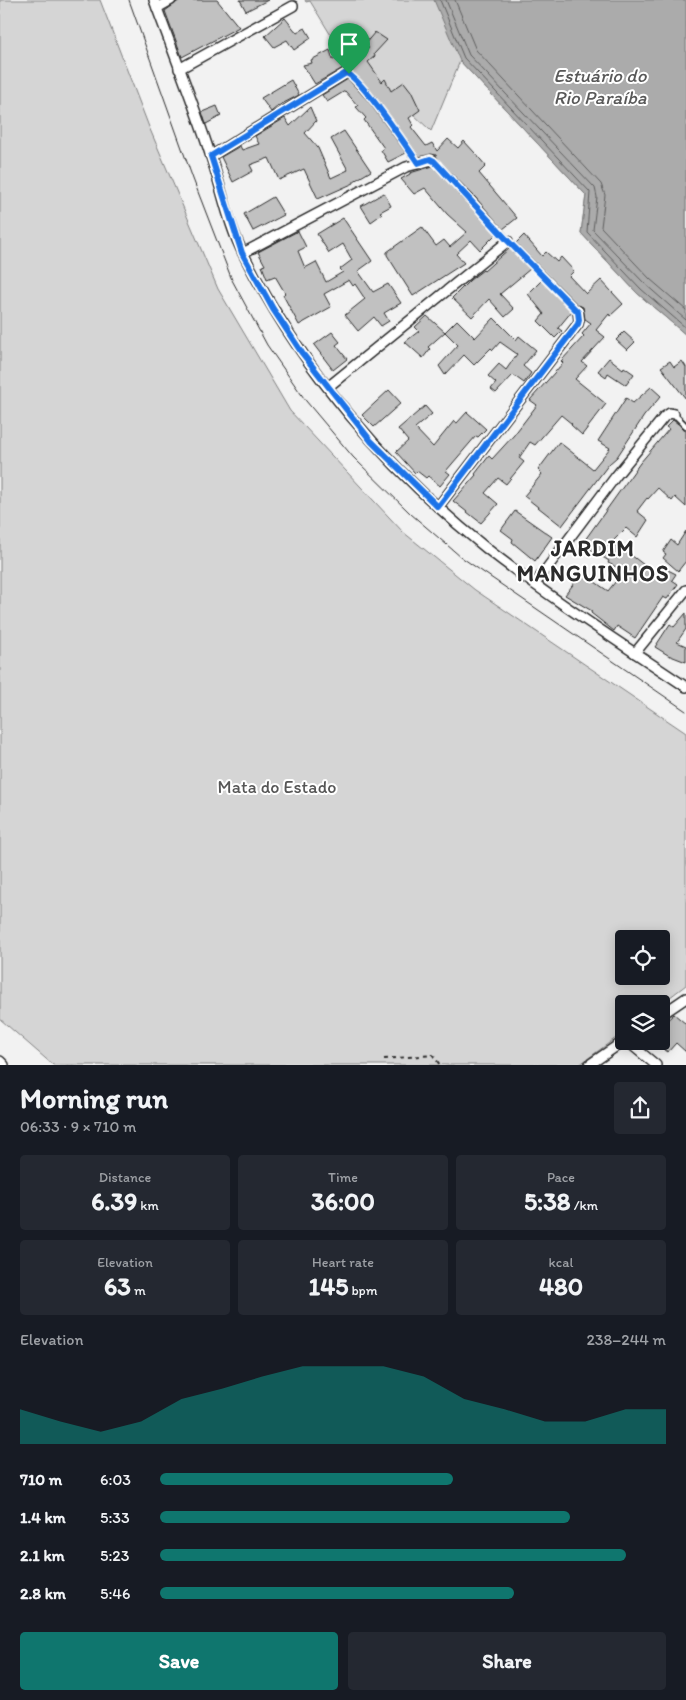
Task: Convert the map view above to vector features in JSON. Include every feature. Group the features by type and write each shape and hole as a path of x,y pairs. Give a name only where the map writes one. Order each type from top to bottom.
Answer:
{"street":[{"path":"172,0 156,4 211,156 242,253 273,309 297,346 371,441 438,507 486,548 535,584 686,687"},
{"path":"179,69 293,6"},
{"path":"211,156 346,73"},
{"path":"242,253 406,167 432,160"},
{"path":"328,387 508,241"},
{"path":"438,507 578,324 578,312"},
{"path":"535,584 616,476 664,417 670,413 674,414"},
{"path":"635,653 686,590"},
{"path":"670,1009 686,998"},
{"path":"589,1065 615,1048"},
{"path":"637,1050 656,1065"},
{"path":"0,1061 4,1065"}],"lane":[{"path":"346,73 353,76 369,96 418,163"},
{"path":"432,160 578,312"},
{"path":"674,414 686,426"}],"path":[{"path":"384,1059 433,1056 440,1065"}],"green space":[{"name":"Mata do Estado","path":"0,0 100,0 149,127 218,289 290,411 403,532 475,590 686,733 686,985 670,997 670,995 615,995 615,1039 579,1065 53,1065 0,1019"},
{"name":"Estuário do Rio Paraíba","path":"305,0 686,0 686,335 637,293 581,233 586,195 460,61 431,131 332,37 310,1 306,2"}],"water":[{"name":"Estuário do Rio Paraíba","path":"434,0 686,0 686,335 637,293 581,233 586,195 460,61"}],"building":[{"path":"180,0 217,0 239,27 182,57 165,11"},
{"path":"240,0 268,0 246,11"},
{"path":"285,18 297,33 305,28 311,38 294,50 287,40 274,47 265,36"},
{"path":"375,32 387,40 368,62 382,82 385,79 391,91 404,82 411,91 420,110 409,118 413,125 411,127 426,146 432,143 437,151 448,139 458,148 464,141 486,166 479,173 517,218 503,229 475,197 438,160 436,155 431,154 419,157 375,97 349,68 343,68 315,84 303,65 312,63 311,60 330,50 333,60 341,55 346,63 369,48 364,45"},
{"path":"348,79 369,102 406,153 388,162 381,150 384,148 364,120 366,118 345,91 327,102 322,95"},
{"path":"291,80 299,95 271,112 261,98"},
{"path":"217,106 221,116 206,124 202,112"},
{"path":"310,107 316,121 305,133 318,148 331,178 348,170 331,139 344,131 371,171 354,181 354,183 318,199 304,169 279,180 269,158 250,165 253,171 233,182 221,157 240,146 242,150 259,144 255,136 285,118 290,126"},
{"path":"433,166 496,234 480,250 471,240 456,254 464,263 413,296 387,255 387,252 422,227 436,246 444,240 450,247 467,232 447,214 425,188 414,194 401,179 410,173"},
{"path":"384,193 391,206 380,212 382,214 371,222 361,206"},
{"path":"273,197 284,215 253,231 244,214"},
{"path":"343,218 372,261 358,271 373,292 388,284 401,303 384,313 389,321 381,326 374,317 358,331 345,315 365,299 355,284 353,286 349,280 324,294 331,307 299,325 283,295 285,293 275,276 267,279 262,266 265,265 258,252 298,231 306,247 298,251 305,268 316,262 326,282 343,272 340,269 352,260 343,244 329,253 317,234"},
{"path":"524,235 542,256 546,252 557,262 561,257 574,271 569,276 586,294 601,280 623,304 610,316 609,314 596,330 605,337 582,362 587,366 575,379 606,404 582,435 561,415 535,445 530,442 519,458 524,462 506,484 498,478 485,493 498,504 481,523 453,501 476,475 489,456 492,459 514,435 537,405 530,400 563,363 561,361 584,336 582,334 591,323 585,319 583,307 578,305 516,243"},
{"path":"510,248 530,269 500,294 514,309 505,317 489,299 472,317 452,298 470,280 484,271"},
{"path":"542,280 572,311 558,328 562,331 555,338 538,321 544,314 528,294"},
{"path":"427,316 445,332 428,347 430,349 423,358 405,342 419,331 415,327"},
{"path":"494,318 516,340 519,336 536,350 523,366 531,373 524,383 513,375 496,393 491,389 496,383 488,376 499,364 506,370 517,354 500,342 474,365 464,355 445,375 439,366 458,345 445,332 457,320 475,338"},
{"path":"332,332 340,342 336,345 347,359 333,370 314,345"},
{"path":"624,332 635,342 627,350 616,340"},
{"path":"609,358 623,369 624,367 634,374 626,385 608,373 606,377 598,371"},
{"path":"670,361 674,367 682,361 686,367 686,399 661,367"},
{"path":"651,387 661,396 644,416 617,457 609,464 562,526 524,496 542,474 538,470 559,442 593,469 610,448 598,441 626,398 633,403"},
{"path":"389,390 401,403 374,427 362,415"},
{"path":"425,406 432,414 415,428 433,447 454,421 457,423 467,412 486,429 478,437 476,436 446,471 450,474 440,486 428,476 426,478 417,471 415,473 396,452 408,441 398,429"},
{"path":"673,420 686,430 686,507 675,497 672,501 658,488 637,511 648,520 637,537 626,528 611,543 631,553 631,555 653,572 658,565 676,574 672,580 678,584 667,599 663,597 635,638 617,626 614,631 591,613 592,611 565,595 582,573 608,591 624,571 608,563 609,561 582,544 640,463 669,429 666,427"},
{"path":"515,511 552,537 535,561 501,530"},
{"path":"686,531 686,561 678,571 663,558 666,554 663,552 671,540 677,545"},
{"path":"686,613 686,629 677,642 686,646 686,662 668,655 655,647 670,624 674,627"},
{"path":"674,1014 686,1024 686,1052 676,1043 670,1050 670,1018"}],"tram line":[{"path":"129,0 193,179 232,280 267,345 306,401 353,457 411,514 461,557 686,711"}],"district":[{"name":"JARDIM MANGUINHOS","path":"593,560"}],"route":[{"path":"346,73 349,74 353,76 369,96 418,163 430,159 434,161 580,316 578,324 438,507 371,441 302,353 273,309 242,253 211,156 346,73"}]}
